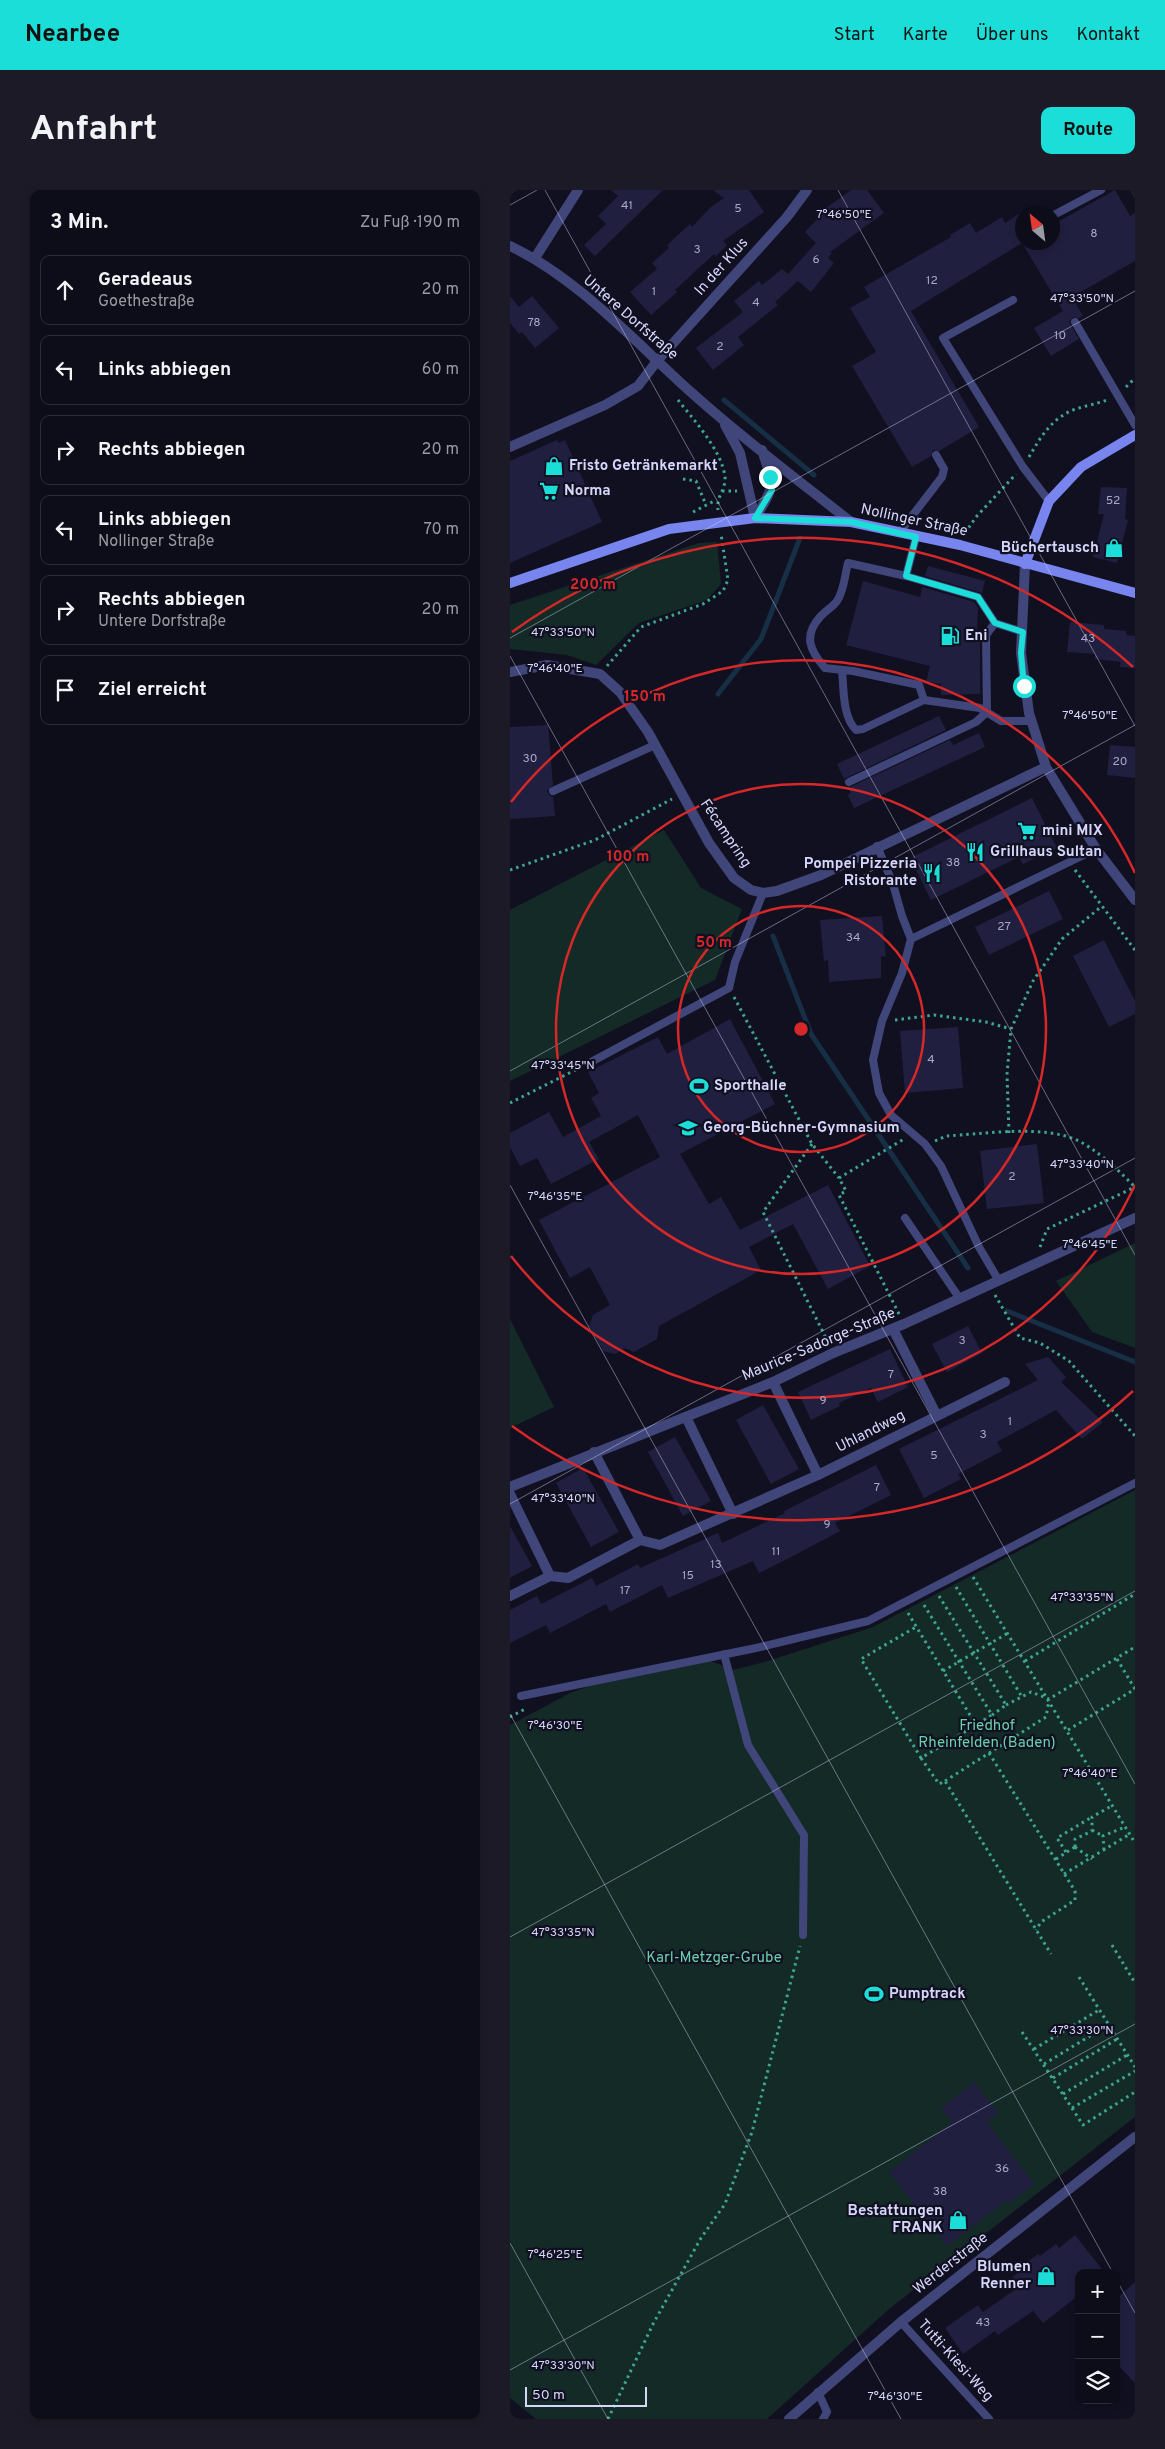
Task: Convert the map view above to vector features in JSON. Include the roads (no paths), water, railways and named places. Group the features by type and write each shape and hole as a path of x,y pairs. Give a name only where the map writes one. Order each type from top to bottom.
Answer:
{"main road":[{"path":"1025,564 1049,501 1081,467 1135,435"},
{"name":"Nollinger Straße","path":"510,583 669,529 719,521 755,518 851,522 960,545 1135,593"}],"street":[{"path":"536,258 578,190"},
{"name":"In der Klus","path":"510,446 605,405 638,386 657,361 787,217 807,190"},
{"name":"Untere Dorfstraße","path":"510,246 536,258 587,298 724,421 851,522"},
{"name":"Untere Dorfstraße","path":"724,421 740,453 755,518"},
{"path":"755,518 772,490 762,450"},
{"path":"1025,564 1021,653 1032,721 1046,767 1096,849 1135,900"},
{"name":"Fécampring","path":"510,672 547,665 600,674 620,692 655,745 709,842 734,878 751,890 763,892"},
{"path":"763,892 777,891 821,875 877,846 1046,767"},
{"name":"Maurice-Sadorge-Straße","path":"510,1486 773,1382 833,1353 960,1299 1135,1218"},
{"path":"893,1328 937,1416"},
{"path":"773,1382 818,1475"},
{"name":"Uhlandweg","path":"640,1540 660,1545 733,1514 818,1475 1005,1382"},
{"path":"686,1417 733,1514"},
{"path":"510,1596 550,1576 568,1578 640,1540 594,1452"},
{"path":"510,1494 550,1576"},
{"name":"Werderstraße","path":"789,2419 901,2322 1135,2137"}],"lane":[{"path":"1060,212 1101,190"},
{"path":"1013,300 944,338 1023,467 1049,501"},
{"path":"1075,322 1135,425"},
{"path":"899,533 942,477 944,469 936,455"},
{"path":"906,576 916,537"},
{"path":"924,700 919,685 825,668 813,654 810,646 814,627 819,618 838,600 848,563 906,576 978,597 995,623 1023,632"},
{"path":"849,782 976,722 987,712 986,635 995,623"},
{"path":"842,670 846,713 850,724 856,730 863,730 924,700 980,708 1002,721 1032,721"},
{"path":"553,791 655,745"},
{"path":"877,846 893,884 911,939 902,973 882,1021 873,1060 879,1093 891,1115 925,1144 941,1166 979,1247 999,1281"},
{"path":"911,939 1096,849"},
{"path":"591,1062 729,988 735,962 763,892"},
{"path":"905,1218 960,1299"},
{"path":"522,1696 724,1654 868,1621 1135,1483"},
{"path":"724,1654 748,1745 804,1835 803,1935"},
{"name":"Tutti-Kiesi-Weg","path":"901,2322 989,2419"},
{"path":"818,2392 827,2412 823,2419"}],"waterway":[{"path":"724,400 814,475"},
{"path":"718,694 761,639 800,538"},
{"path":"773,936 811,1034 968,1268"},
{"path":"1007,1311 1135,1362"}],"place":[{"name":"Fristo Getränkemarkt","path":"554,466"},
{"name":"Norma","path":"549,491"},
{"name":"Büchertausch","path":"1114,548"},
{"name":"Eni","path":"950,636"},
{"name":"mini MIX","path":"1027,831"},
{"name":"Grillhaus Sultan","path":"975,852"},
{"name":"Pompei Pizzeria Ristorante","path":"932,873"},
{"name":"Sporthalle","path":"699,1086"},
{"name":"Georg-Büchner-Gymnasium","path":"688,1128"},
{"name":"Pumptrack","path":"874,1994"},
{"name":"Bestattungen FRANK","path":"958,2220"},
{"name":"Blumen Renner","path":"1046,2276"}],"park label":[{"name":"Friedhof Rheinfelden (Baden)","path":"987,1734"},
{"name":"Karl-Metzger-Grube","path":"714,1958"}]}
